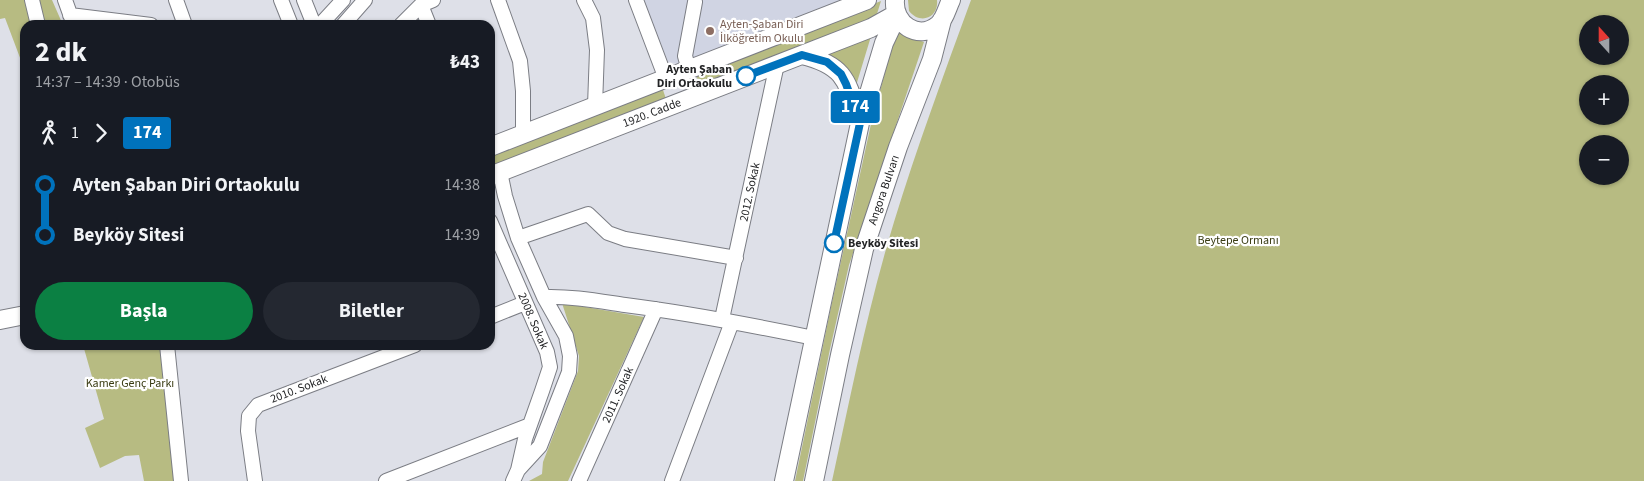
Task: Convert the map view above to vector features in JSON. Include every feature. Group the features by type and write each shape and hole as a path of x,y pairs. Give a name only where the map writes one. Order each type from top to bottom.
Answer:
{"main road":[{"path":"495,145 867,0"},
{"name":"Angora Bulvarı","path":"897,11 907,27 920,32 932,28 946,8"},
{"name":"Angora Bulvarı","path":"814,481 864,249 898,147 932,59 946,8"},
{"path":"784,481 860,123 884,43 897,11"},
{"name":"1920. Cadde","path":"495,174 871,28 897,11"},
{"path":"802,55 827,62 841,74 852,95 860,123"},
{"path":"689,70 699,94"},
{"path":"666,79 676,103"},
{"path":"0,320 20,316"}],"street":[{"path":"32,0 37,20"},
{"path":"65,0 72,20"},
{"path":"176,0 183,20"},
{"path":"281,0 289,20"},
{"path":"304,0 312,20"},
{"path":"325,20 343,0"},
{"path":"347,20 365,0"},
{"path":"498,0 520,60 523,91 523,134"},
{"path":"584,0 592,18 597,50 595,106"},
{"path":"636,0 666,79"},
{"path":"689,70 685,56 695,2"},
{"path":"407,20 427,3"},
{"path":"427,3 428,20"},
{"name":"2012. Sokak","path":"672,481 727,321 736,258 777,64"},
{"path":"495,174 505,196 518,238 544,297 566,336 570,356 569,372 540,446 516,476"},
{"path":"518,238 588,214 608,233 625,239 736,258"},
{"name":"2008. Sokak","path":"495,232 547,352 550,367 524,439 516,476"},
{"path":"544,297 562,296 656,309 814,338"},
{"path":"495,315 526,303"},
{"name":"2011. Sokak","path":"579,481 656,309"},
{"path":"168,350 181,481"},
{"name":"2010. Sokak","path":"256,481 248,431 248,416 258,405 402,350"},
{"path":"386,481 530,425"}],"shaded area":[{"name":"Ayten-Şaban Diri İlköğretim Okulu","path":"644,0 843,0 681,64 668,62"}],"green space":[{"path":"0,0 52,0 61,20 20,20 20,58 5,18 0,19"},
{"path":"908,0 937,0 937,6 928,18 918,18 909,11"},
{"name":"Beytepe Ormanı","path":"971,0 1644,0 1644,481 832,481 876,286 894,222"},
{"path":"881,1 876,17 701,87 696,75"},
{"path":"896,32 924,42 849,265 803,481 795,481 871,124"},
{"path":"872,33 855,89 821,55"},
{"path":"661,89 663,90 666,99 495,167 495,154"},
{"path":"562,303 644,317 568,481 529,481 542,474 543,462 578,371 579,356"},
{"name":"Kamer Genç Parkı","path":"84,350 162,350 177,481 144,481 139,455 125,456 100,468 85,428 104,419"}],"bus line":[{"name":"174","path":"746,76 802,55 827,62 841,74 852,95 860,123 834,243"}],"place":[{"name":"Ayten-Şaban Diri İlköğretim Okulu","path":"710,31"},
{"name":"Ayten Şaban Diri Ortaokulu","path":"746,76"},
{"name":"Beyköy Sitesi","path":"834,243"}]}
